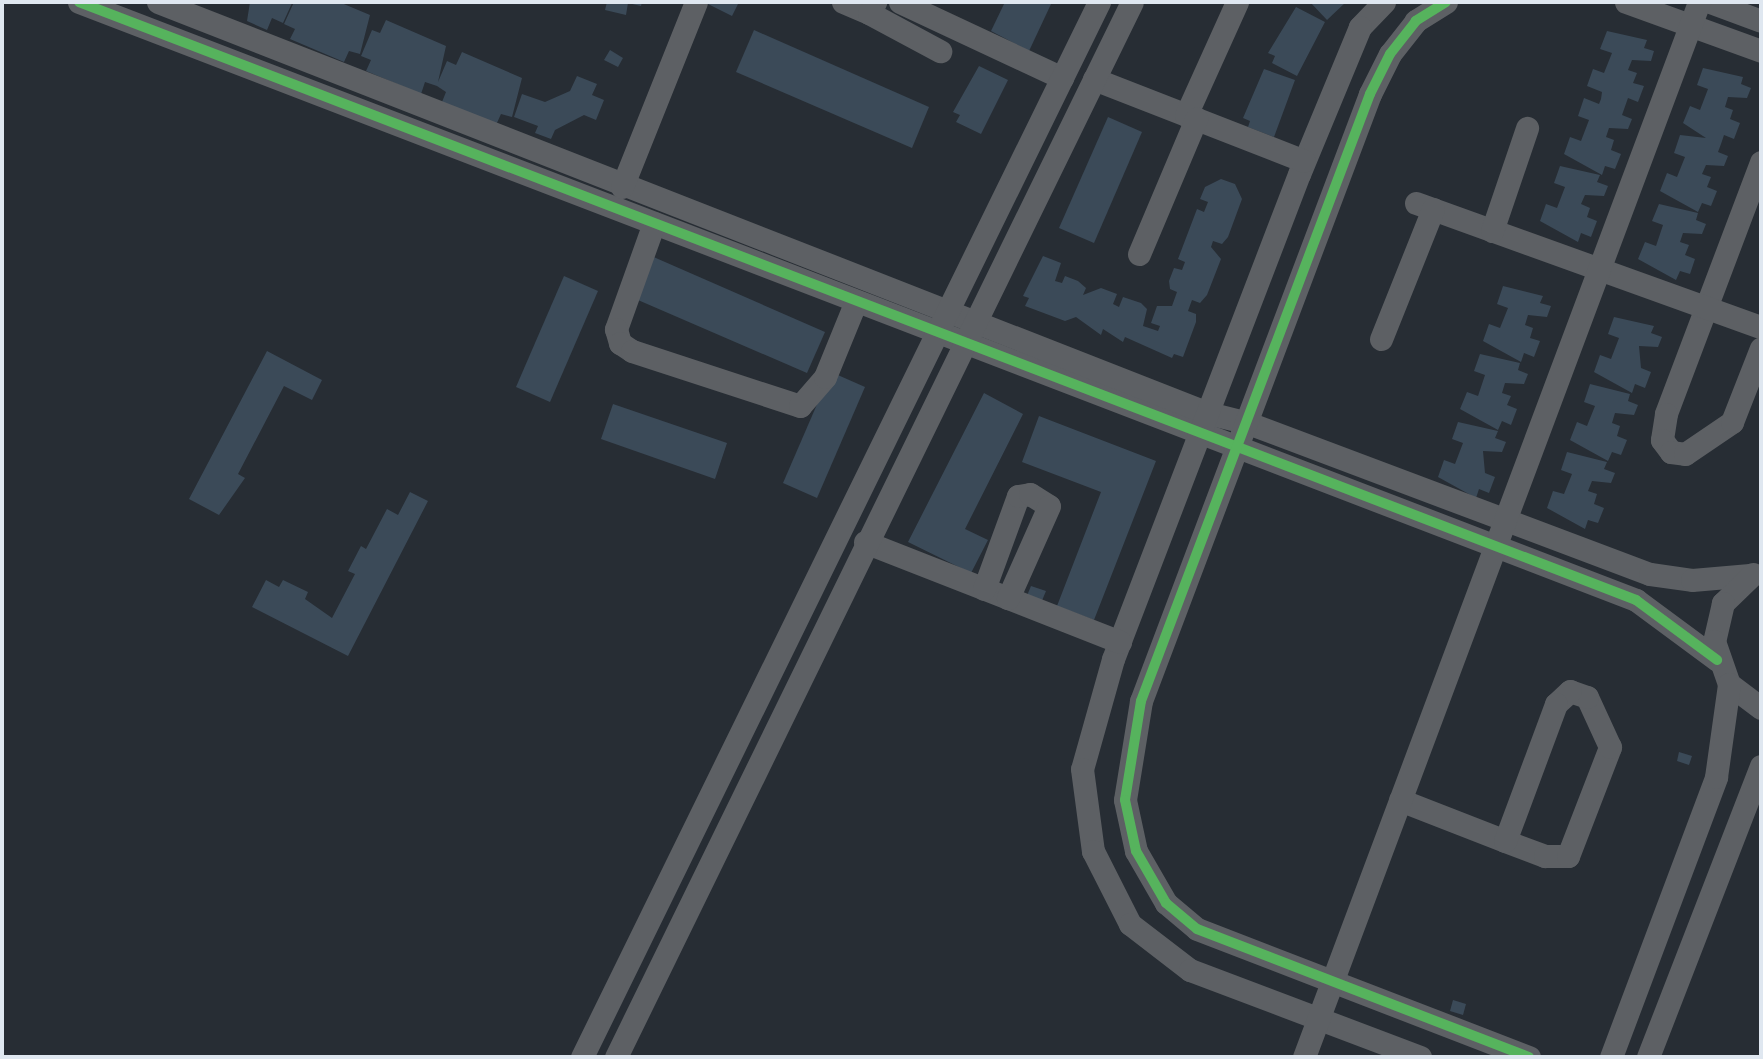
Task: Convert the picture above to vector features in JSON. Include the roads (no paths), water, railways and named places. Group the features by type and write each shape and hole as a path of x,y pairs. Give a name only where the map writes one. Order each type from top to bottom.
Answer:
{"street":[{"path":"79,2 856,301 943,323"},
{"path":"135,22 148,2"},
{"path":"158,2 196,8 971,334 1200,435 1636,600 1717,660"},
{"path":"622,187 696,2"},
{"path":"843,2 872,7 940,51"},
{"path":"900,2 1062,78"},
{"path":"582,1057 1099,2"},
{"path":"616,1057 865,542 971,334 1132,2"},
{"path":"1139,254 1237,2"},
{"path":"1384,2 1360,27 1304,161 1119,642 1082,769 1093,851 1130,924 1190,970 1420,1057"},
{"path":"1446,2 1416,21 1390,54 1370,94 1141,701 1125,800 1136,851 1166,903 1197,929 1529,1057"},
{"path":"1626,2 1761,51"},
{"path":"1304,1057 1699,2"},
{"path":"1710,2 1761,21"},
{"path":"175,37 196,8"},
{"path":"1094,79 1304,161"},
{"path":"1492,231 1527,128"},
{"path":"1761,162 1710,305 1666,414 1662,440 1671,452 1685,454 1732,422 1761,348"},
{"path":"1381,339 1425,206 1599,270 1710,305 1761,327"},
{"path":"654,223 616,329 620,343 632,351 800,407 825,377 856,301"},
{"path":"971,334 1208,413 1248,423 1506,517 1650,574 1692,580 1755,573"},
{"path":"984,589 1018,496 1030,494 1049,506 1008,598"},
{"path":"865,542 1119,642"},
{"path":"1755,573 1720,612 1714,641 1717,660 1729,684 1761,708"},
{"path":"1611,1057 1718,770 1729,684"},
{"path":"1400,800 1505,841 1555,859 1568,856 1610,747 1587,697 1570,691 1556,704 1505,841"},
{"path":"1648,1057 1761,766"}]}
